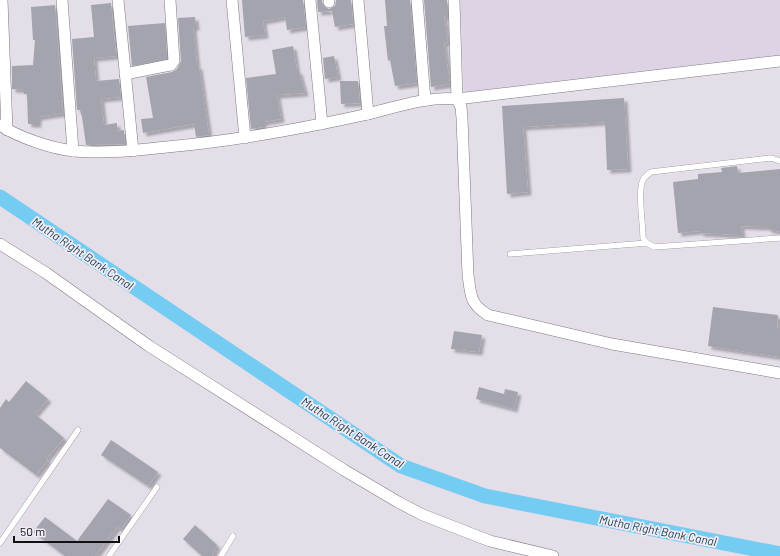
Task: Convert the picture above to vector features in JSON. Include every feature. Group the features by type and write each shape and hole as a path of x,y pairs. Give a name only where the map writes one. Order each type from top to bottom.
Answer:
{"street":[{"path":"2,0 4,128 55,148 73,151 114,153 245,138 322,124 425,100 444,98 456,99 780,61"},
{"path":"62,0 73,151"},
{"path":"118,0 133,151"},
{"path":"125,74 171,65 174,61 170,0"},
{"path":"232,0 245,138"},
{"path":"310,0 322,124"},
{"path":"358,0 368,114"},
{"path":"417,0 425,100"},
{"path":"454,0 456,99 461,107 462,118 468,275 471,296 477,308 488,315 612,344 780,373"},
{"path":"0,244 46,273 149,346 301,443 398,502 423,515 490,541 553,556"}],"lane":[{"path":"780,161 771,158 651,172 645,176 642,182 644,238 647,243 654,247 780,238"},
{"path":"510,254 647,243"},
{"path":"0,543 78,430"},
{"path":"109,556 157,487"},
{"path":"220,556 233,536"}],"shaded area":[{"path":"460,0 780,0 780,55 464,92"}],"building":[{"path":"242,0 303,0 306,27 287,30 285,17 263,21 265,35 245,37"},
{"path":"317,0 322,0 323,6 329,9 335,6 336,0 351,0 353,24 335,27 332,11 318,12"},
{"path":"385,0 410,0 417,83 395,86 390,60 388,61 384,26 387,26"},
{"path":"424,0 447,0 447,16 444,16 448,42 444,43 450,84 431,87"},
{"path":"111,3 116,56 94,58 96,81 119,79 121,97 101,99 104,125 117,123 117,131 124,130 125,144 86,145 82,117 80,110 77,110 72,39 94,37 91,5"},
{"path":"55,5 63,113 38,117 38,124 28,124 27,94 24,94 24,90 12,89 12,66 33,65 35,40 33,40 31,7"},
{"path":"195,17 196,27 193,27 197,66 199,66 209,135 196,137 194,124 143,133 141,119 153,118 146,77 172,72 177,69 181,61 178,18"},
{"path":"165,23 167,59 132,66 128,26"},
{"path":"293,46 297,71 299,71 305,93 277,95 281,119 263,122 263,127 251,129 246,78 276,74 272,50"},
{"path":"334,56 338,77 325,79 323,58"},
{"path":"340,81 358,81 360,103 341,104"},
{"path":"624,98 628,169 607,170 605,122 523,127 528,192 507,194 502,106"},
{"path":"737,166 738,173 780,169 780,232 768,229 767,227 741,226 742,235 700,233 700,231 678,233 673,182 698,179 698,174 722,172 721,168"},
{"path":"713,307 778,315 777,328 780,328 780,357 708,346"},
{"path":"454,331 482,335 479,352 451,349"},
{"path":"26,381 48,399 35,414 64,438 46,459 48,460 36,475 0,448 0,408 6,399 9,402"},
{"path":"479,387 504,394 505,389 518,392 514,409 476,399"},
{"path":"111,440 158,472 148,486 101,455"},
{"path":"108,499 131,515 121,529 117,527 95,556 65,556 33,532 45,517 77,541"},
{"path":"195,525 217,545 212,556 202,556 183,539"}],"waterway":[{"name":"Mutha Right Bank Canal","path":"0,197 401,466 485,496 780,554"}]}
